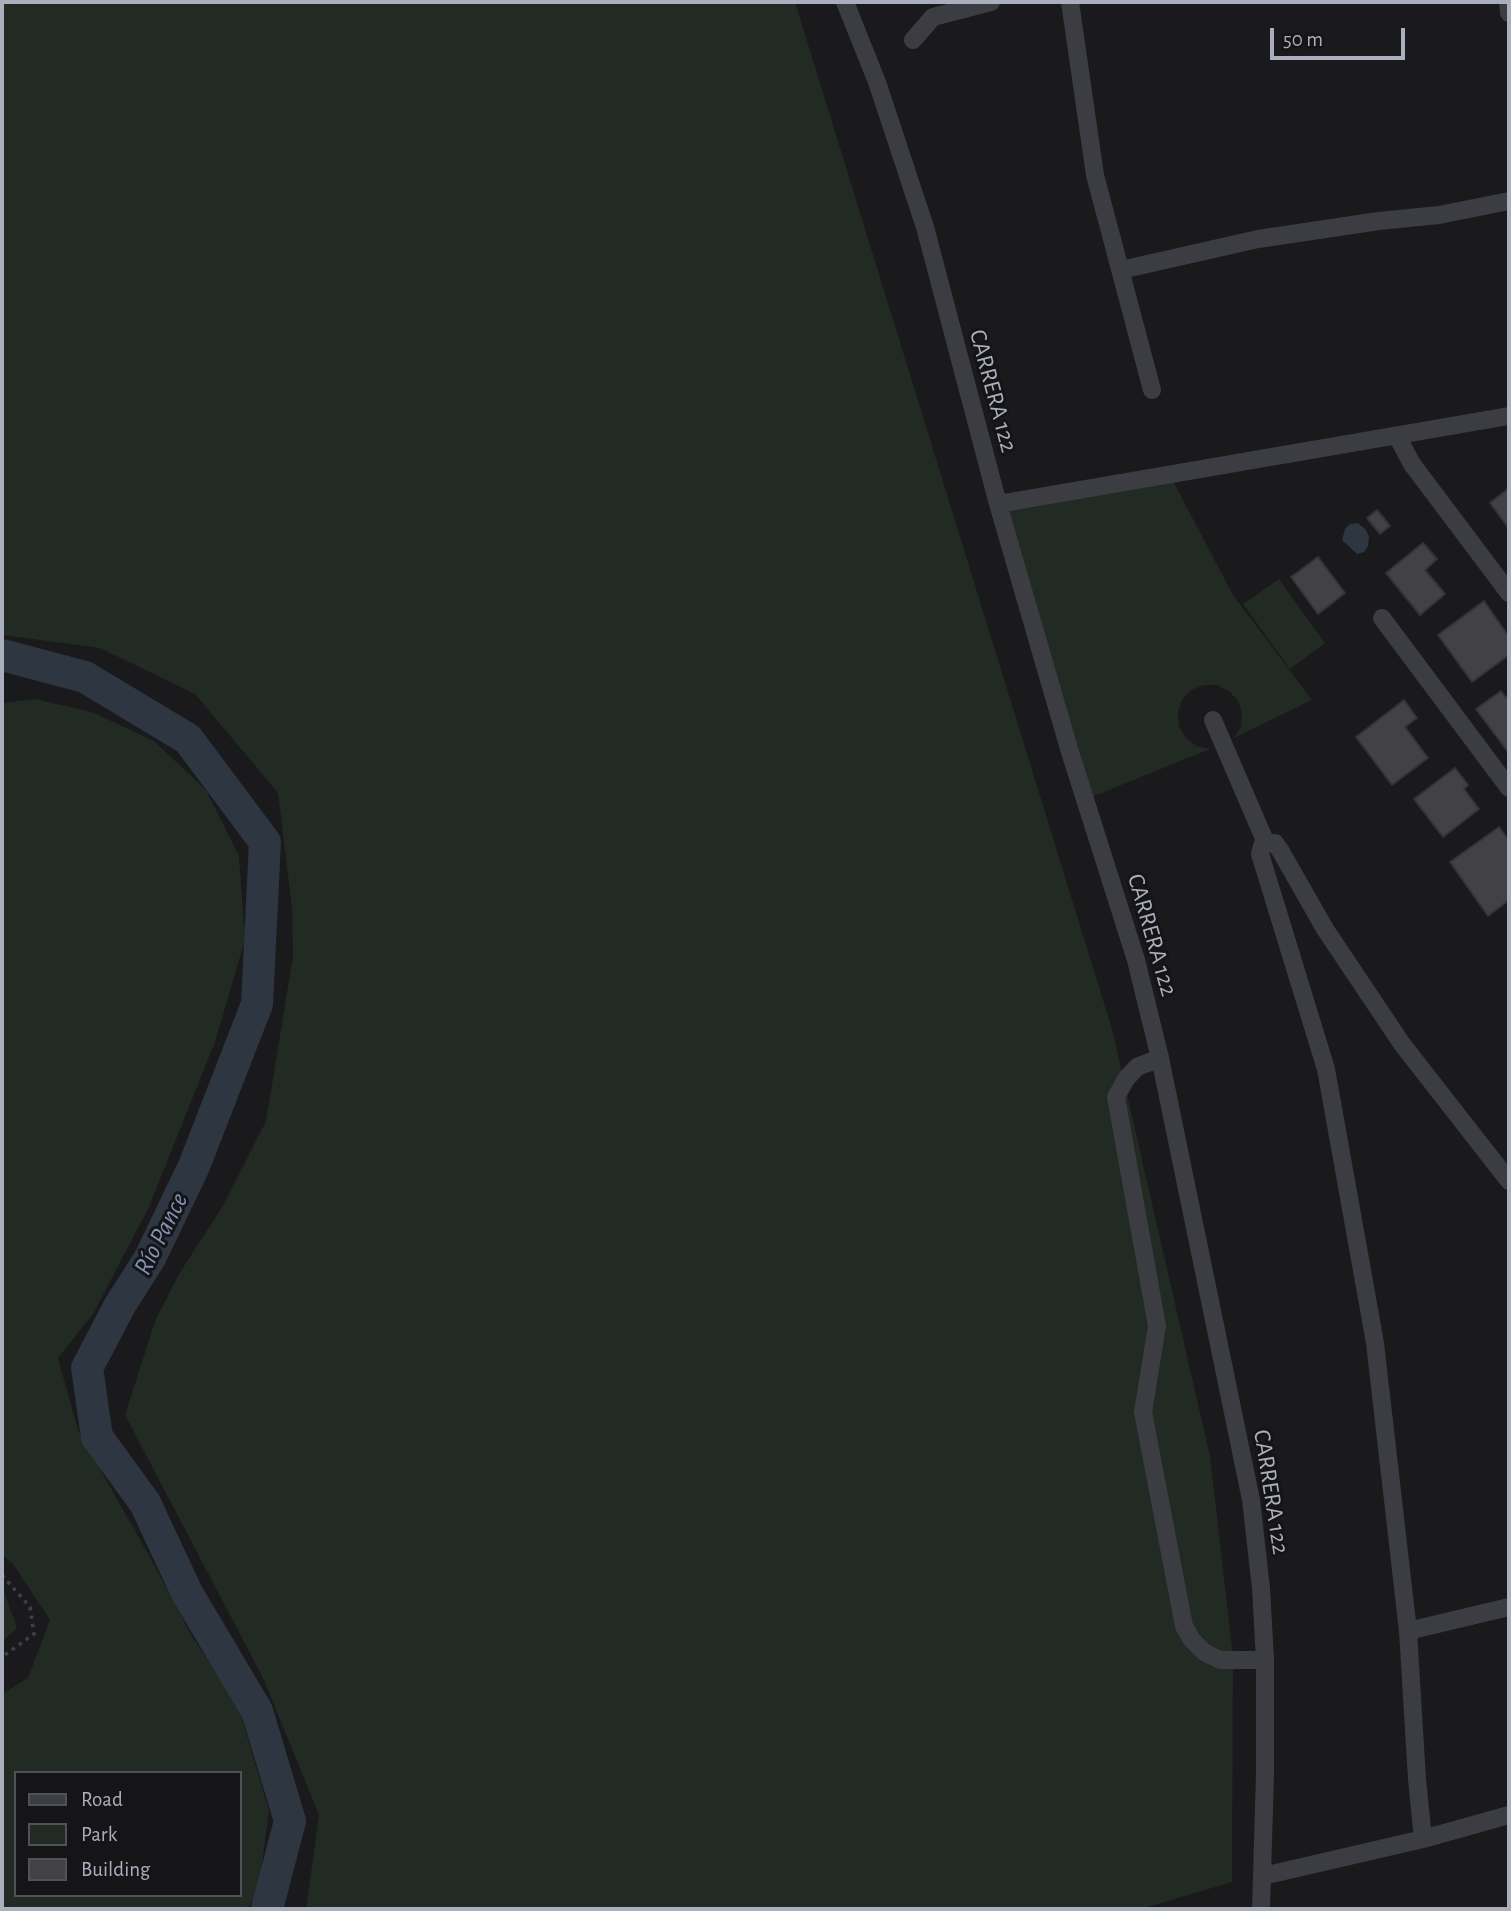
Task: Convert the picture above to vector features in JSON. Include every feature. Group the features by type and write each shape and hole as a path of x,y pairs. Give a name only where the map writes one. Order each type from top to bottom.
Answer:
{"street":[{"name":"CARRERA 122","path":"845,2 877,82 925,227 998,504 1070,752 1136,960 1160,1058 1251,1500 1261,1588 1265,1660 1261,1909"},
{"path":"913,40 933,18 991,2"},
{"path":"1070,2 1095,175 1152,390"},
{"path":"1508,2 1509,13"},
{"path":"1121,270 1258,239 1439,215 1509,201"},
{"path":"998,504 1509,416"},
{"path":"1397,436 1412,464 1509,593"},
{"path":"1382,618 1509,788"},
{"path":"1213,720 1266,843"},
{"path":"1423,1839 1408,1631 1375,1343 1326,1069 1260,854 1266,843 1275,843 1325,929 1402,1044 1509,1181"},
{"path":"1160,1058 1138,1066 1126,1079 1116,1097 1157,1326 1143,1412 1184,1626 1203,1652 1220,1660 1265,1660"},
{"path":"1408,1631 1509,1607"},
{"path":"1263,1876 1423,1839 1509,1815"}],"path":[{"path":"2,1575 30,1607 34,1634 2,1657"}],"green space":[{"path":"2,2 795,2 1112,1029 1210,1456 1233,1656 1232,1882 1141,1909 306,1909 319,1815 263,1678 125,1415 155,1321 179,1274 224,1204 266,1121 293,956 292,908 278,793 195,694 100,648 2,635"},
{"path":"1170,475 1233,595 1312,700 1234,738 1241,727 1242,713 1238,701 1229,691 1217,685 1204,685 1191,690 1182,700 1178,712 1179,726 1186,738 1196,746 1210,749 1087,799 998,504"},
{"path":"1279,579 1325,643 1290,669 1243,604"},
{"path":"35,699 92,712 154,741 206,790 239,856 245,940 215,1042 149,1207 93,1314 58,1358 78,1430 193,1638 238,1705 269,1811 258,1893 247,1909 2,1909 2,1694 28,1678 50,1620 13,1564 2,1555 2,703"},
{"path":"2,1586 17,1628 2,1642"}],"shaded area":[{"path":"1358,523 1369,537 1364,552 1357,554 1342,540 1345,529 1350,524"}],"building":[{"path":"1509,488 1509,525 1507,526 1490,503"},
{"path":"1377,510 1390,526 1380,534 1367,518"},
{"path":"1423,543 1437,559 1425,570 1445,594 1420,615 1386,573"},
{"path":"1318,557 1345,593 1318,614 1291,577"},
{"path":"1484,601 1509,637 1509,655 1472,682 1438,635"},
{"path":"1501,691 1506,698 1509,695 1508,752 1476,709"},
{"path":"1404,700 1417,718 1405,727 1428,758 1392,785 1356,737"},
{"path":"1455,768 1468,785 1464,789 1479,809 1443,837 1414,799"},
{"path":"1499,827 1509,841 1509,900 1488,916 1450,862"}],"waterway":[{"name":"Río Pance","path":"2,655 85,677 188,739 265,842 257,1004 194,1166 150,1258 120,1305 87,1368 97,1437 145,1503 187,1593 257,1711 290,1821 267,1909"}]}
